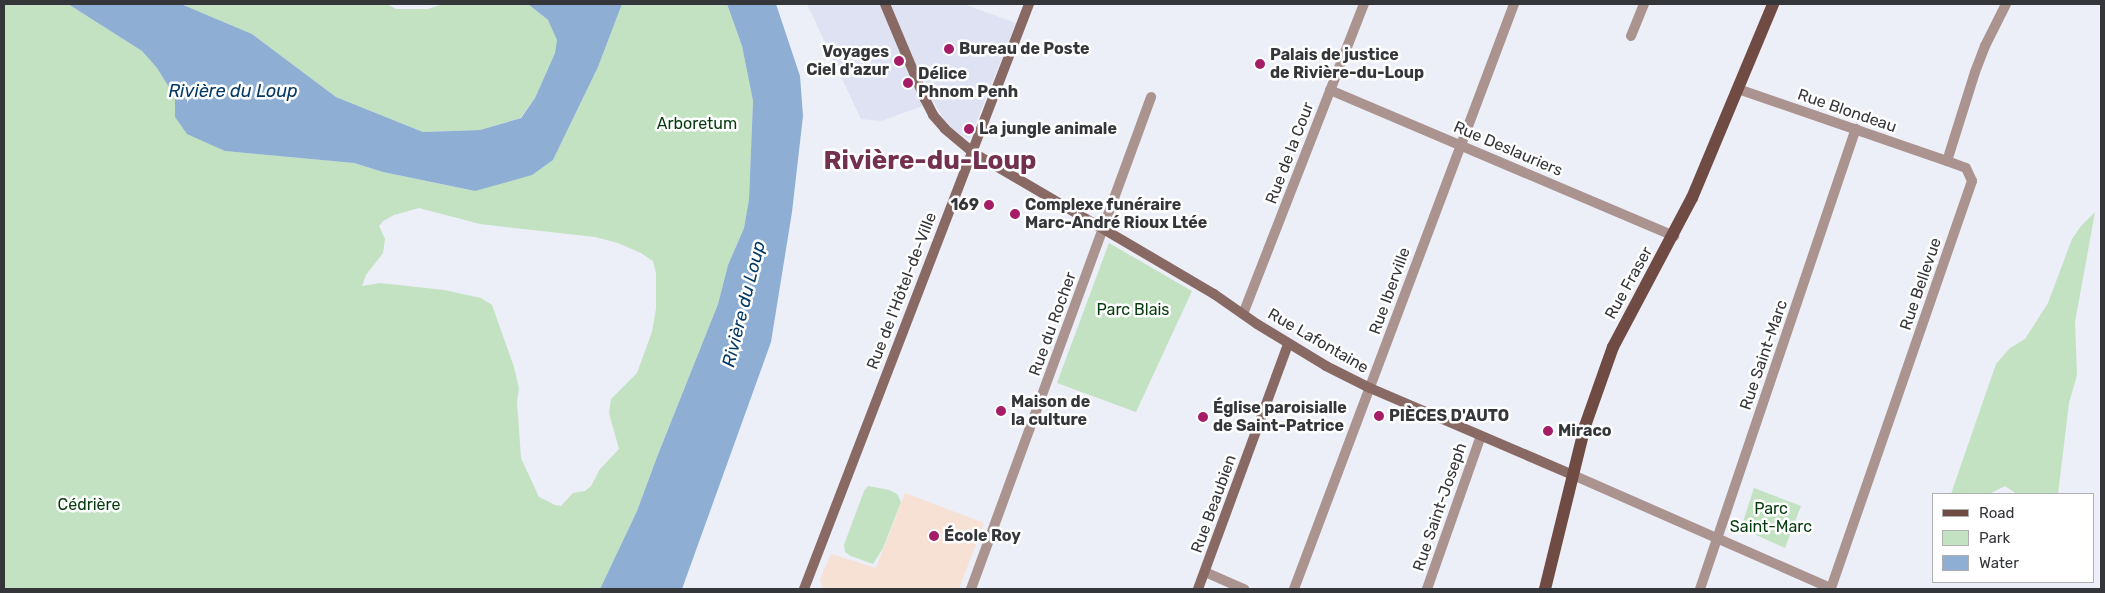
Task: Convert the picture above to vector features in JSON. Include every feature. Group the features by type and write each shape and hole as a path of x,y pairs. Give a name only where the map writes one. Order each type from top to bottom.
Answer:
{"main road":[{"name":"Rue Lafontaine","path":"885,4 924,99 944,129 972,152 1208,290 1288,344 1370,388 1573,475"},
{"name":"Rue de l'Hôtel-de-Ville","path":"804,589 1029,4"},
{"name":"Rue Fraser","path":"1545,589 1585,426 1613,347 1674,236 1773,4"},
{"name":"Rue Beaubien","path":"1198,589 1288,344"}],"street":[{"name":"Rue de la Cour","path":"1243,314 1364,4"},
{"name":"Rue Iberville","path":"1294,589 1514,4"},
{"path":"1631,36 1644,4"},
{"path":"1947,161 1982,55 2006,4"},
{"name":"Rue Blondeau","path":"1738,89 1947,161"},
{"name":"Rue Deslauriers","path":"1330,90 1674,236"},
{"name":"Rue du Rocher","path":"971,589 1151,97"},
{"name":"Rue Saint-Marc","path":"1700,589 1856,129"},
{"name":"Rue Bellevue","path":"1831,589 1972,181 1970,173 1966,168 1947,161"},
{"name":"Rue Saint-Joseph","path":"1427,589 1481,436"},
{"name":"Rue Lafontaine","path":"1573,475 1831,589"},
{"path":"1205,572 1244,589"}],"shaded area":[{"path":"807,4 963,4 1016,23 969,140 947,125 934,102 881,121 861,119"},
{"name":"École Roy","path":"905,493 984,523 959,589 823,589 820,579 831,554 876,568"}],"green space":[{"path":"4,4 68,4 142,51 157,68 175,97 175,117 225,151 354,163 383,172 475,191 553,160 598,67 622,4 727,4 742,46 753,101 749,199 744,228 728,265 718,304 637,511 600,589 4,589","holes":["419,208 480,224 595,237 618,243 641,253 653,261 656,273 656,309 652,332 637,373 611,399 609,413 619,449 600,469 591,486 585,491 573,493 561,506 539,497 521,458 517,402 519,388 514,367 492,305 481,298 444,290 380,283 362,286 366,275 383,253 385,239 379,226 383,221 394,215"]},
{"path":"181,4 387,4 396,9 428,9 444,4 528,4 548,20 558,40 555,53 535,98 520,118 480,130 423,132 336,97 252,34"},
{"path":"2095,212 2075,322 2077,375 2069,403 2058,493 2016,493 2005,486 1991,493 1951,493 1996,364 2010,348 2025,339 2048,303 2072,239 2081,226"},
{"name":"Parc Blais","path":"1109,243 1192,291 1136,412 1057,383"},
{"path":"868,486 889,490 897,494 901,502 883,548 873,564 851,556 845,552 844,545 864,491"},
{"name":"Parc Saint-Marc","path":"1754,488 1801,506 1785,548 1741,528"}],"water":[{"name":"Rivière du Loup","path":"68,4 181,4 252,34 336,97 423,132 480,130 521,118 535,98 555,53 557,40 548,20 528,4 622,4 598,67 553,160 532,175 475,191 383,172 354,163 225,151 187,134 175,117 175,97 157,68 142,51"},
{"name":"Rivière du Loup","path":"727,4 776,4 800,76 803,116 792,212 771,342 682,589 600,589 637,511 718,304 728,265 744,228 749,199 753,101 742,46"}],"place":[{"name":"Bureau de Poste","path":"949,49"},
{"name":"Voyages Ciel d'azur","path":"899,61"},
{"name":"Palais de justice de Rivière-du-Loup","path":"1260,64"},
{"name":"Délice Phnom Penh","path":"908,83"},
{"name":"La jungle animale","path":"969,129"},
{"name":"169","path":"989,205"},
{"name":"Complexe funéraire Marc-André Rioux Ltée","path":"1015,214"},
{"name":"Maison de la culture","path":"1001,411"},
{"name":"PIÈCES D'AUTO","path":"1379,416"},
{"name":"Église paroisialle de Saint-Patrice","path":"1203,417"},
{"name":"Miraco","path":"1548,431"},
{"name":"École Roy","path":"934,536"}],"district":[{"name":"Rivière-du-Loup","path":"930,161"}],"park label":[{"name":"Arboretum","path":"697,124"},
{"name":"Cédrière","path":"89,505"}]}
